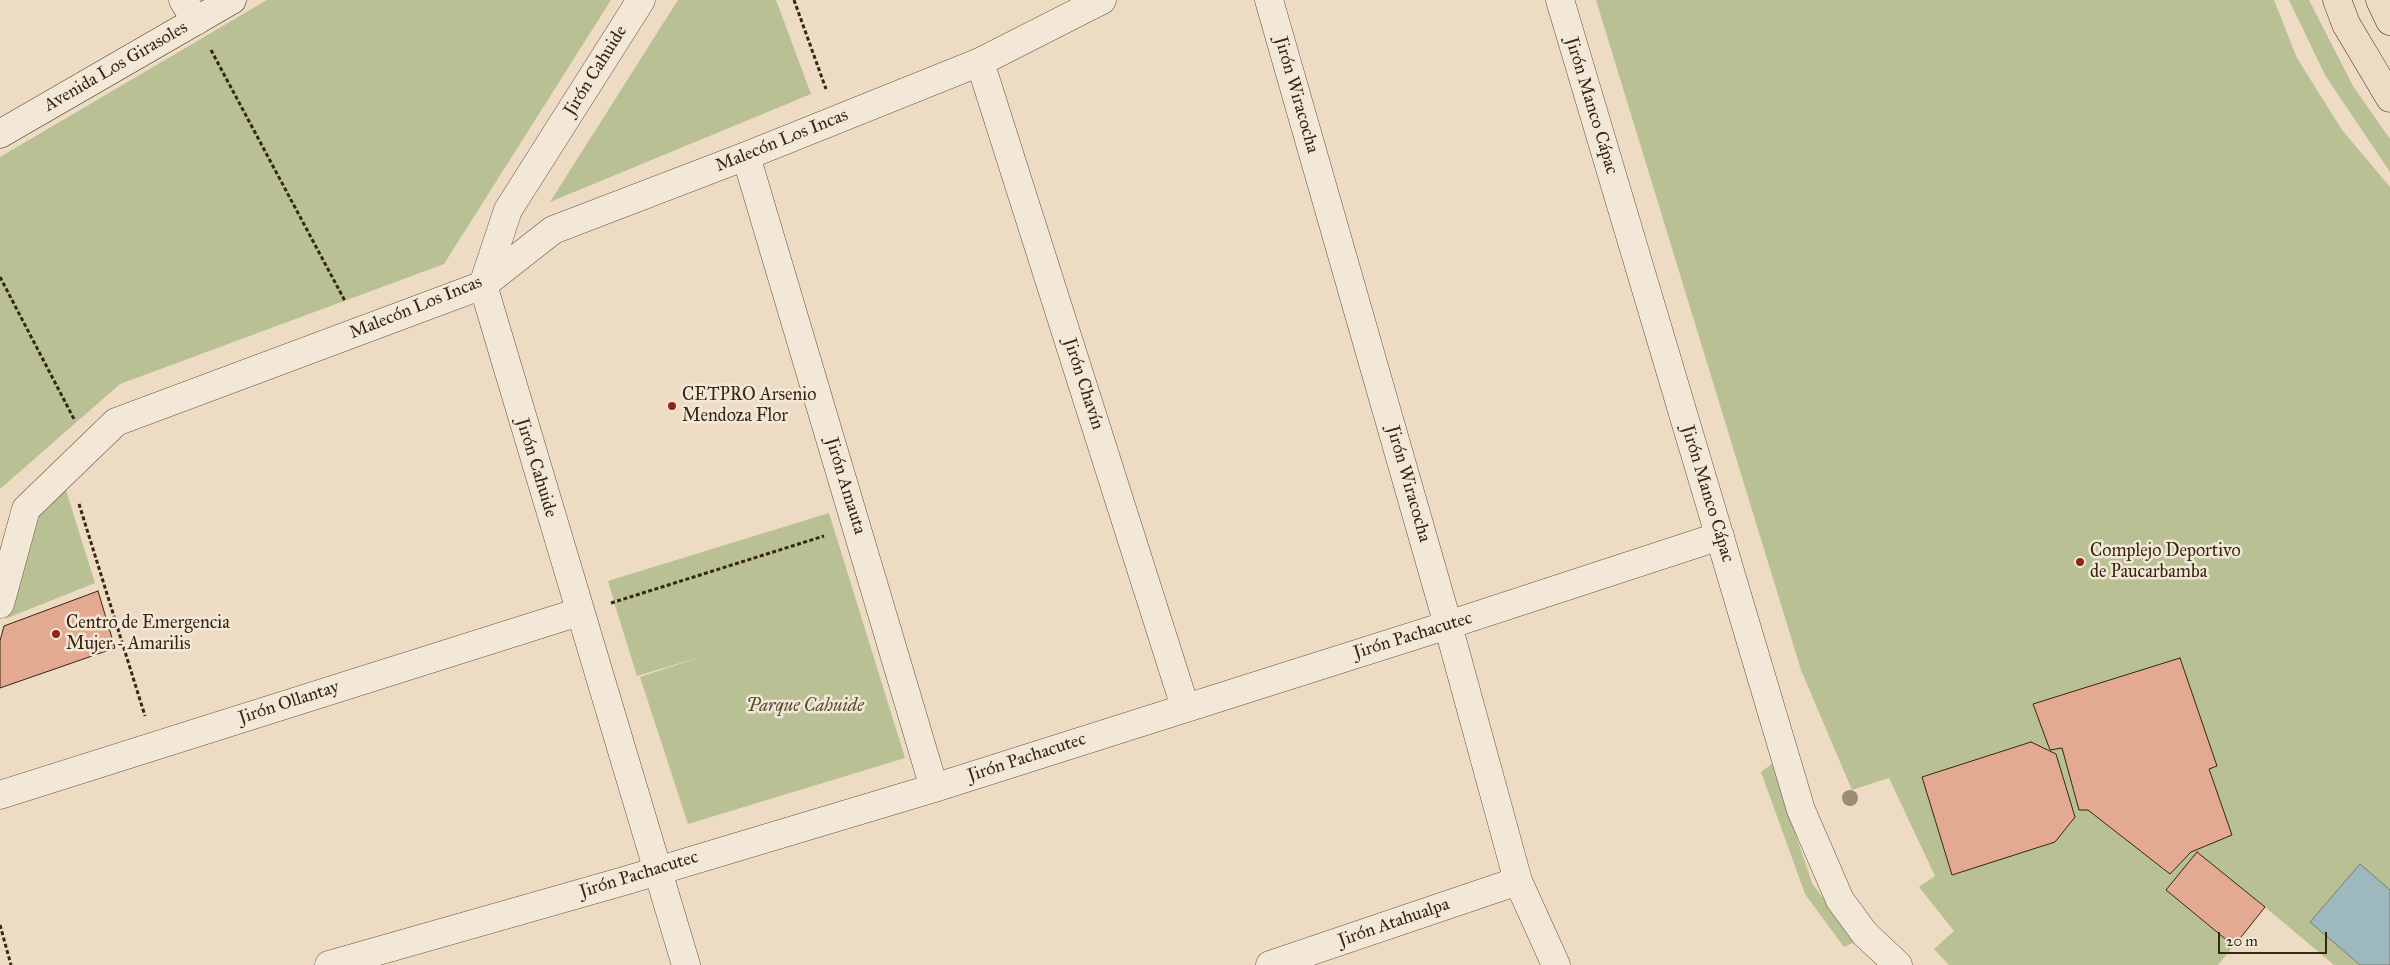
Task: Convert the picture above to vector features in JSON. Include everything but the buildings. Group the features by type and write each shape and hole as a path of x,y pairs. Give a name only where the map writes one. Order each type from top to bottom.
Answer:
{"main road":[{"path":"2337,0 2346,24 2390,98"},
{"path":"2380,0 2390,21"}],"street":[{"name":"Avenida Los Girasoles","path":"0,134 189,11 232,0"},
{"name":"Jirón Cahuide","path":"641,0 508,210 483,285 579,612 686,965"},
{"name":"Malecón Los Incas","path":"0,604 26,509 116,422 483,285 553,230 746,156 980,62 1102,0"},
{"name":"Jirón Wiracocha","path":"1269,0 1448,625 1518,881 1556,965"},
{"name":"Jirón Manco Cápac","path":"1560,0 1801,810 1840,900 1865,934 1898,965"},
{"name":"Jirón Chavín","path":"980,62 1185,707"},
{"name":"Jirón Amauta","path":"746,156 858,526 934,788"},
{"name":"Jirón Pachacutec","path":"329,965 624,881 658,869 934,788 1448,625 1720,536"},
{"name":"Jirón Ollantay","path":"0,795 579,612"},
{"name":"Jirón Atahualpa","path":"1270,965 1518,881"}],"path":[{"path":"794,0 837,119"},
{"path":"189,11 361,330"},
{"path":"0,277 89,448"},
{"path":"68,468 154,746"},
{"path":"579,612 858,526"},
{"path":"0,924 11,965"}],"green space":[{"path":"267,0 611,0 444,264 120,384 0,489 0,157"},
{"path":"678,0 776,0 811,94 550,202"},
{"name":"Complejo Deportivo de Paucarbamba","path":"1596,0 2274,0 2297,58 2342,130 2390,187 2390,965 2334,965 2265,907 2218,965 1949,965 1934,949 1954,931 1919,887 1935,876 1889,778 1852,790 1801,670"},
{"path":"2289,0 2309,0 2353,86 2390,139 2390,172 2325,75"},
{"path":"65,487 95,583 5,619 9,598 35,519"},
{"name":"Parque Cahuide","path":"829,513 905,758 688,824 640,677 704,656 637,676 614,602 638,594 614,601 608,581"},
{"path":"1772,764 1812,883 1855,942 1844,947 1805,894 1761,772"}],"water":[{"path":"2360,864 2390,890 2390,965 2360,965 2310,922"}],"place":[{"name":"CETPRO Arsenio Mendoza Flor","path":"672,406"},
{"name":"Complejo Deportivo de Paucarbamba","path":"2080,562"},
{"name":"Centro de Emergencia Mujer - Amarilis","path":"56,634"}]}
